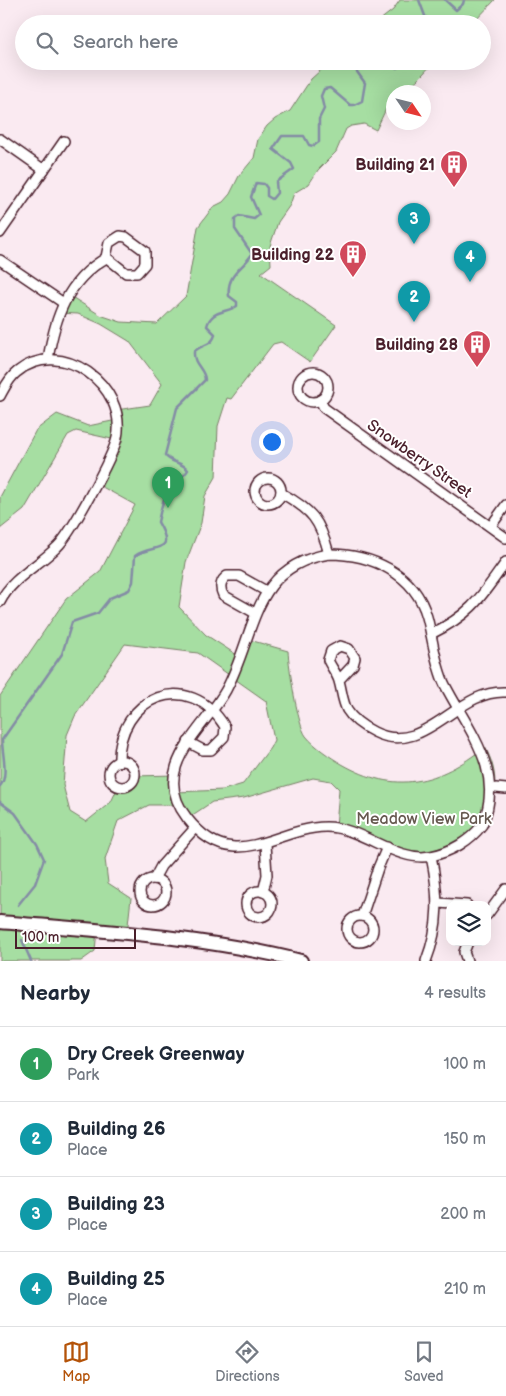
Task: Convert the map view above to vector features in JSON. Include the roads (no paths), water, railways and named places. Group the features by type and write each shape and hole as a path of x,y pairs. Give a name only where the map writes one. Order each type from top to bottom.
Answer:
{"main road":[{"path":"4,922 204,942 301,961"}],"street":[{"path":"0,139 44,170"},
{"path":"0,233 64,141"},
{"path":"123,236 141,247 146,256 143,267 133,274 126,273 106,258 106,248 110,241 116,237 123,236"},
{"path":"48,359 55,323 62,302 86,271 106,258"},
{"path":"0,260 62,302"},
{"path":"0,396 18,371 33,363 48,359 79,367 103,385 109,393 116,410 117,437 112,453 62,541 16,582 0,602"},
{"name":"Snowberry Street","path":"320,400 324,408 506,538"},
{"path":"281,493 298,503 315,517 324,535 329,554"},
{"path":"491,526 506,506"},
{"path":"329,554 363,557 396,573 418,597 426,614 442,679 490,757 496,788 489,814 478,831 456,847 431,856 414,856 387,847 360,833 336,827 305,830 265,844 244,847 228,846 210,839 195,828 181,808 175,784 177,760 188,742 212,712 230,682 255,613 266,591 277,578 291,568 313,557 329,554"},
{"path":"431,634 455,622 466,613 506,562"},
{"path":"255,613 223,594 221,590 222,582 228,576 237,575 266,591"},
{"path":"338,680 342,698 351,715 365,727 385,736 418,735 459,707 484,695 506,692"},
{"path":"119,762 119,750 130,720 141,706 167,694 182,694 193,698 212,712 225,727 225,734 222,740 208,751 188,742"},
{"path":"496,788 506,789"},
{"path":"154,879 161,866 195,828"},
{"path":"263,892 268,875 265,844"},
{"path":"362,916 387,847"},
{"path":"426,961 435,935 438,903 431,856"},
{"path":"491,910 506,888"},
{"path":"438,903 446,904"},
{"path":"466,946 464,952 467,961"}],"waterway":[{"path":"419,0 425,15"},
{"path":"445,0 456,10 463,4 464,0"},
{"path":"0,786 3,782 5,771 2,740 62,654 72,622 98,613 110,598 129,590 133,582 135,556 164,544 165,540 158,522 163,502 173,484 188,470 165,455 177,408 205,380 195,360 194,352 214,338 215,334 207,326 212,317 215,314 237,306 237,302 229,296 230,282 252,254 235,229 235,219 239,216 254,219 259,215 251,197 256,183 264,184 267,188 267,196 272,199 277,193 276,182 294,169 291,163 273,149 282,136 304,136 309,145 313,146 319,142 319,119 324,109 321,96 324,89 330,88 350,105 362,101 365,83 356,70"},
{"path":"0,802 15,813 37,844 44,859 35,884 18,905"},
{"path":"22,940 31,961"}],"place":[{"name":"Building 21","path":"454,188"},
{"name":"Building 23","path":"414,244"},
{"name":"Building 22","path":"353,278"},
{"name":"Building 25","path":"470,282"},
{"name":"Building 26","path":"414,322"},
{"name":"Building 28","path":"477,368"},
{"name":"Dry Creek Greenway","path":"168,508"}],"park label":[{"name":"Meadow View Park","path":"424,818"}]}
